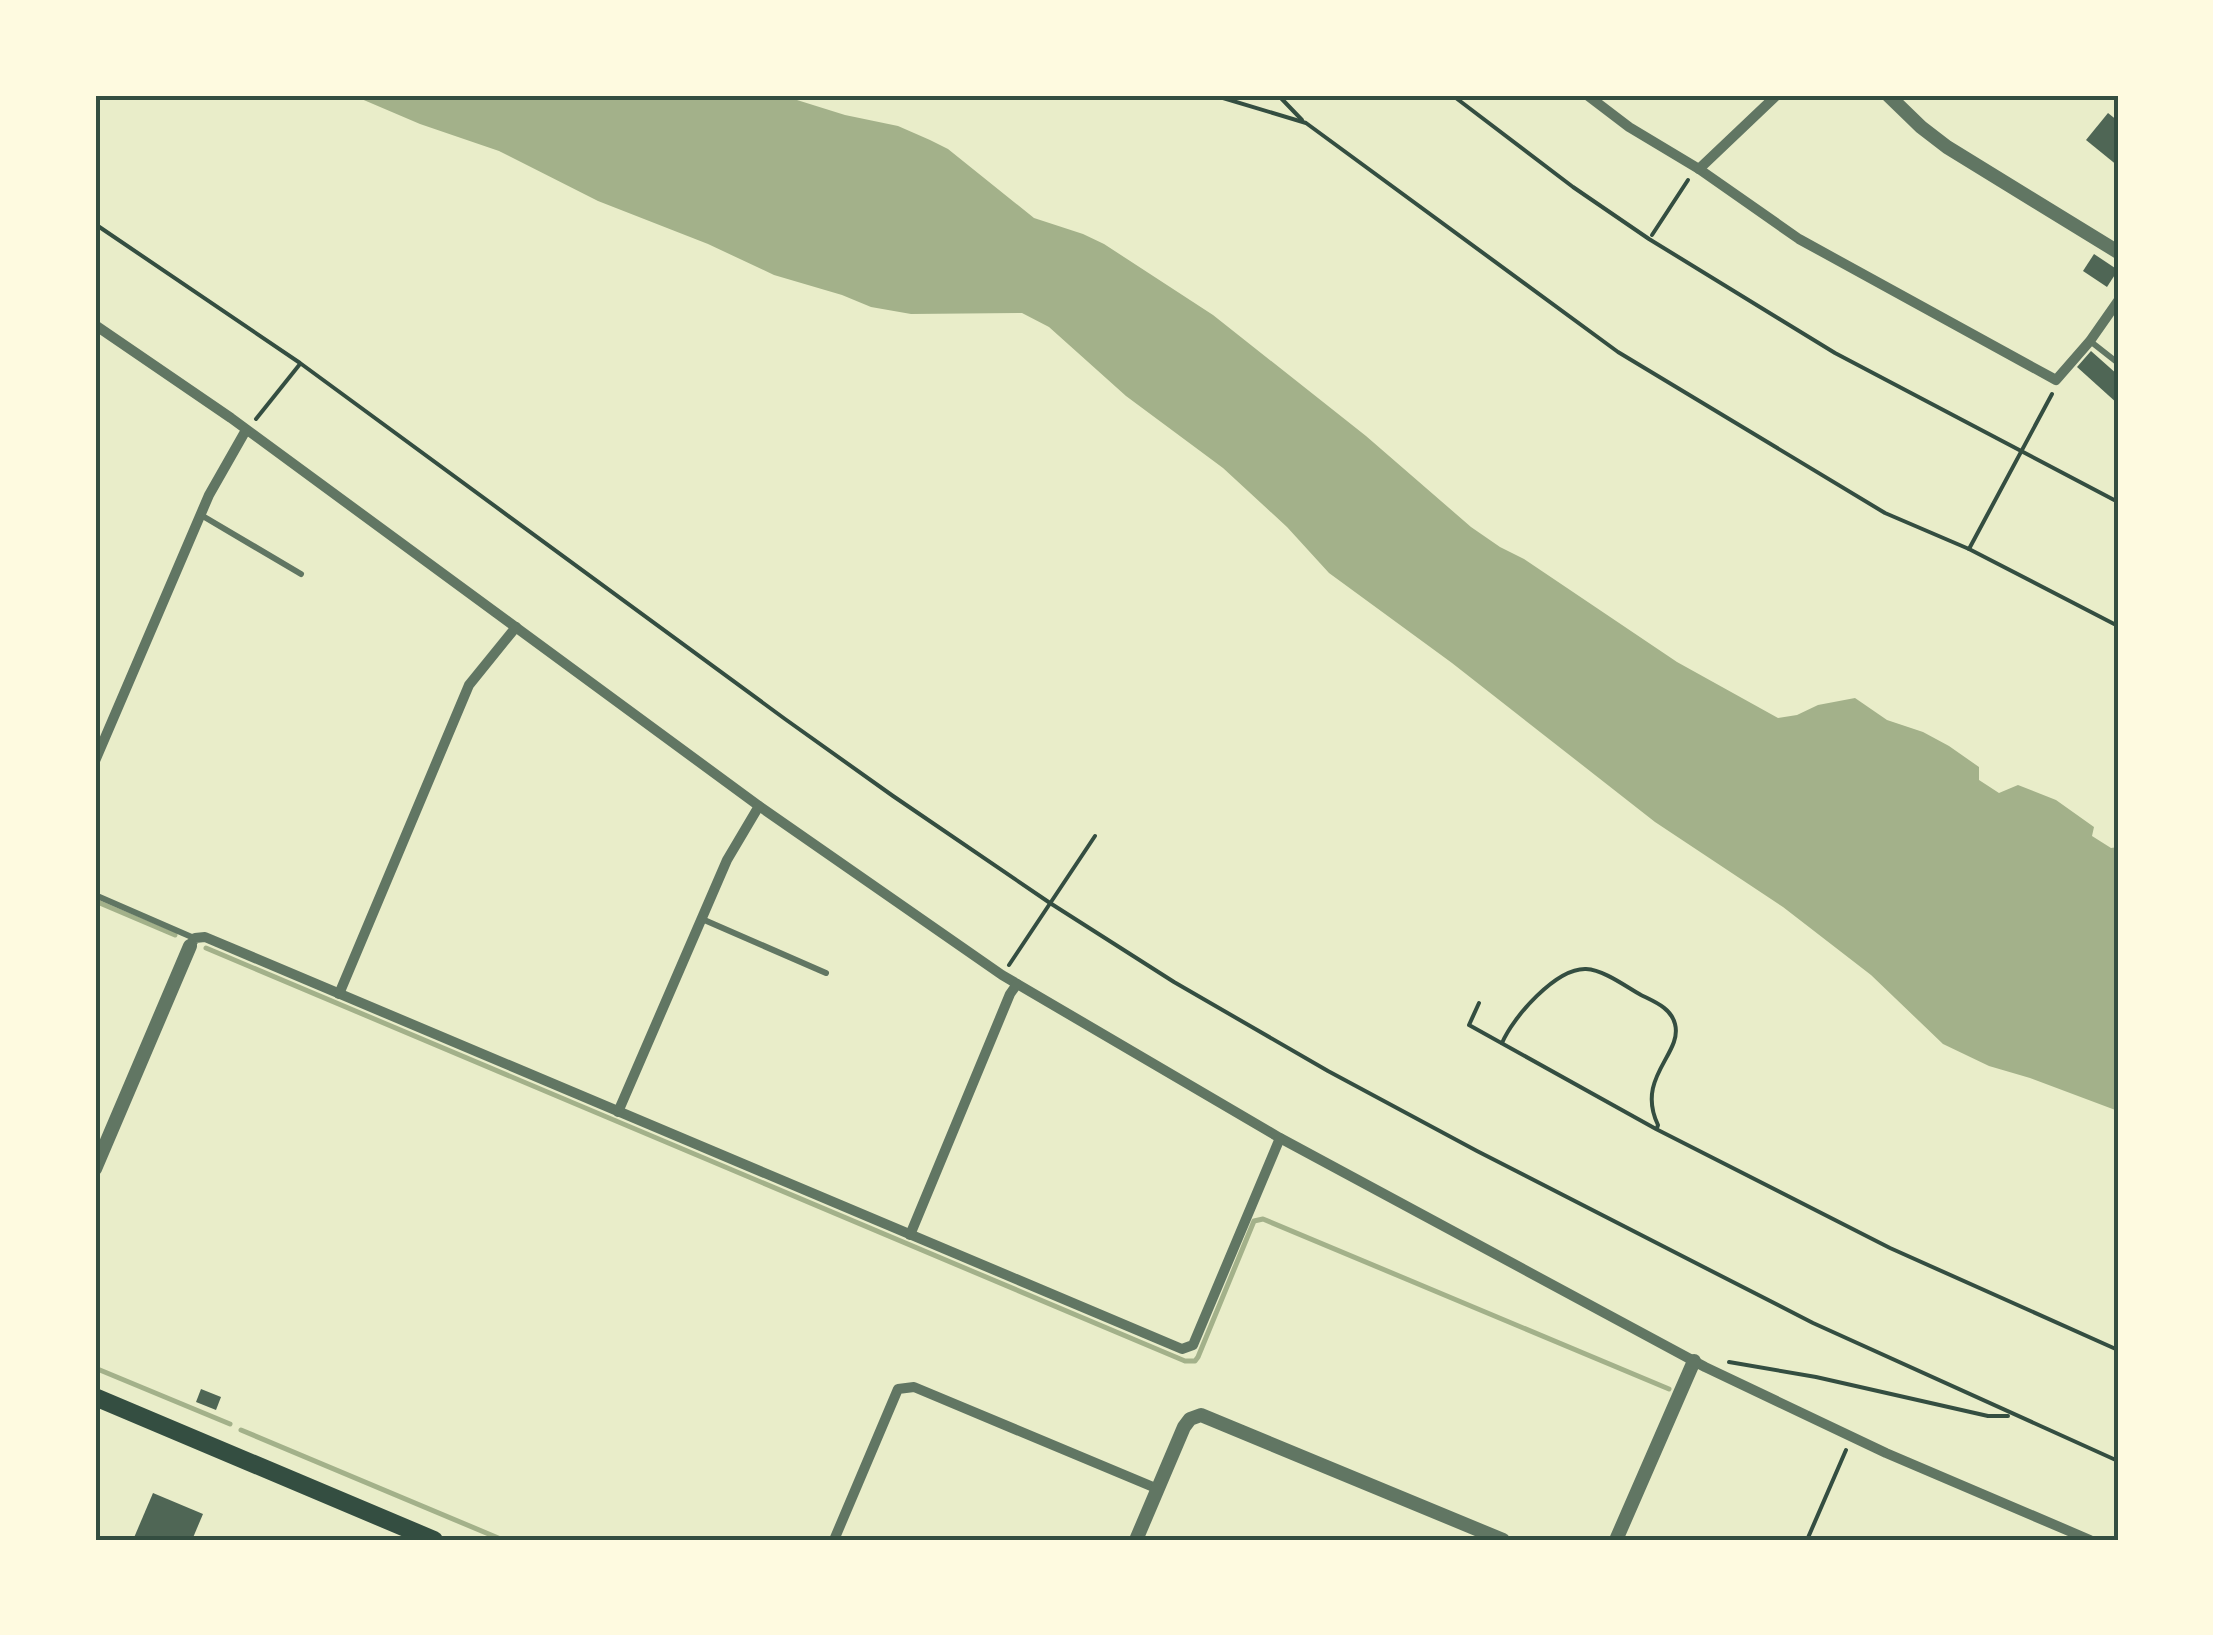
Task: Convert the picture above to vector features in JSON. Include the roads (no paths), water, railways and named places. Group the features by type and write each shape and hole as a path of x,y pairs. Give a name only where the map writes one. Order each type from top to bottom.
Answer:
{"main road":[{"path":"95,1397 434,1540"}],"street":[{"path":"1587,95 1799,239 2056,380 2118,301"},
{"path":"1698,169 1778,95"},
{"path":"1888,95 1947,146 2118,252"},
{"path":"95,326 246,430 759,806 1018,984 1280,1138 1699,1364 1851,1436 2090,1540"},
{"path":"95,761 219,476 246,430"},
{"path":"339,994 468,684 516,626"},
{"path":"618,1112 726,860 759,806"},
{"path":"95,1169 103,1135 192,942 205,937 1182,1349 1194,1345 1280,1138"},
{"path":"910,1235 1010,994 1018,984"},
{"path":"1616,1540 1699,1364"},
{"path":"834,1540 898,1389 903,1387 914,1387 1158,1489"},
{"path":"1136,1540 1184,1427 1190,1418 1200,1414 1503,1540"}],"lane":[{"path":"2090,340 2118,363"},
{"path":"201,516 302,574"},
{"path":"95,894 192,942"},
{"path":"701,919 826,973"}],"waterway":[{"path":"95,901 175,935"},
{"path":"206,948 1185,1361 1198,1357 1254,1221 1263,1219 1669,1389"},
{"path":"95,1368 230,1424"},
{"path":"241,1430 503,1540"}]}
